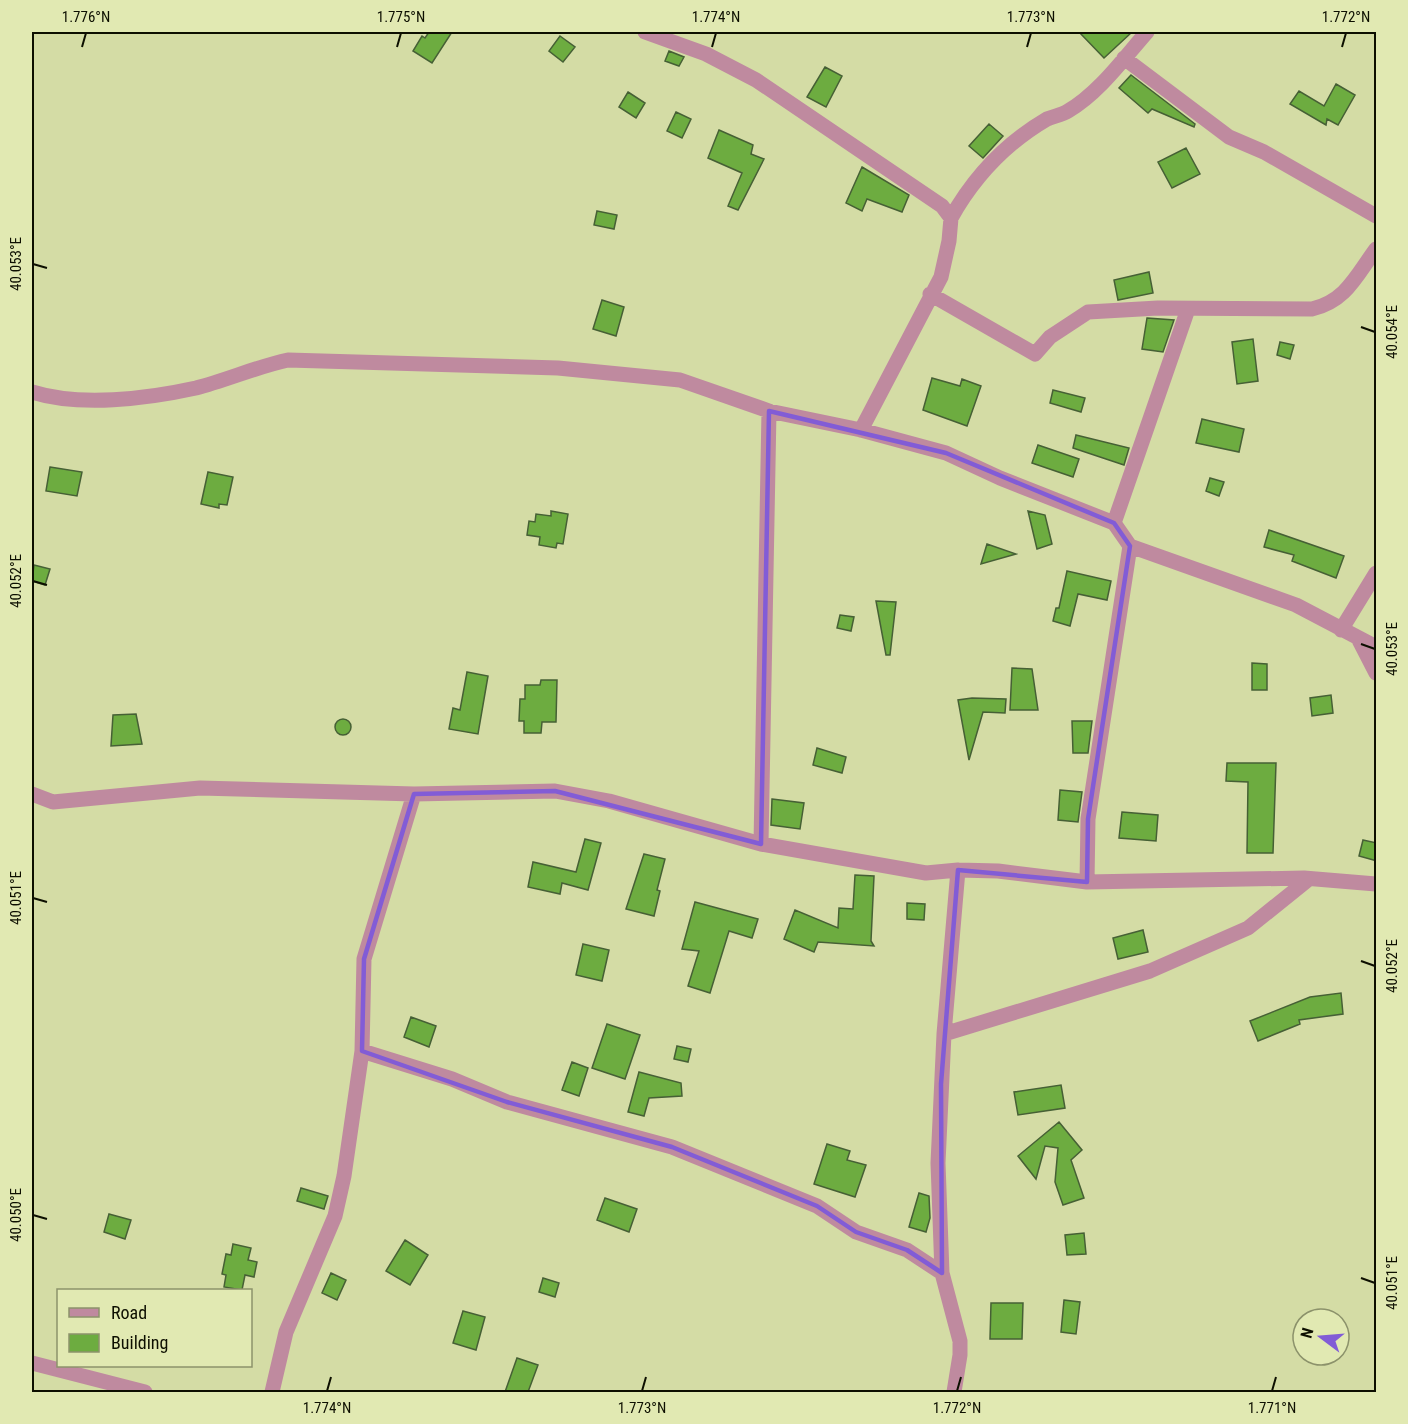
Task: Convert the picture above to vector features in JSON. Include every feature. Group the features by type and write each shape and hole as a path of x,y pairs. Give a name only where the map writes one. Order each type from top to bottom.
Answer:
{"street":[{"path":"645,32 706,54 756,80 942,206 951,218"},
{"path":"861,430 930,294 941,277 946,259 951,218 968,187 994,158 1047,119 1068,111 1124,58 1147,32"},
{"path":"1124,58 1229,137 1264,152 1377,216"},
{"path":"930,294 1035,354 1050,337 1088,312 1312,309 1330,305 1344,293 1377,249"},
{"path":"1114,523 1188,309"},
{"path":"32,392 72,400 167,392 196,387 254,368 288,360 558,368 680,380 769,411 861,430 946,453 1000,478 1114,523 1130,546 1296,605 1359,640 1377,647"},
{"path":"761,844 769,411"},
{"path":"1087,882 1088,819 1130,546"},
{"path":"1341,630 1377,573"},
{"path":"1359,640 1377,673"},
{"path":"32,794 53,802 200,788 414,794 555,791 609,801 761,844 926,873 958,870 998,871 1087,882 1309,879 1377,884"},
{"path":"272,1392 286,1332 335,1216 344,1176 362,1051 364,959 414,794"},
{"path":"954,1392 960,1341 942,1273 938,1163 944,1034 958,870"},
{"path":"944,1034 1149,971 1248,928 1309,879"},
{"path":"362,1051 444,1076 507,1102 672,1147 817,1206 856,1232 908,1250 942,1273"},
{"path":"32,1363 146,1392"}],"highlighted area":[{"path":"769,411 946,453 1114,523 1130,546 1088,819 1087,882 958,870 941,1084 942,1273 907,1250 856,1232 817,1206 672,1147 507,1102 362,1051 364,959 414,794 555,791 761,844"}],"building":[{"path":"429,32 452,32 432,63 413,51 422,36 425,38"},
{"path":"1079,32 1132,32 1104,58"},
{"path":"560,36 575,47 563,62 549,51"},
{"path":"669,51 684,57 679,66 665,61"},
{"path":"825,67 842,76 826,107 807,97"},
{"path":"1131,75 1195,124 1194,127 1152,109 1148,113 1119,88"},
{"path":"1336,84 1355,95 1338,125 1327,119 1326,125 1290,104 1299,91 1324,106"},
{"path":"628,92 645,103 636,118 619,107"},
{"path":"676,112 691,119 682,138 667,131"},
{"path":"989,124 1003,136 983,158 969,146"},
{"path":"719,130 753,145 751,154 764,159 738,210 728,206 742,173 708,158"},
{"path":"1186,148 1200,174 1172,188 1158,162"},
{"path":"862,167 909,195 902,212 867,199 862,211 846,203"},
{"path":"597,211 617,215 614,229 594,225"},
{"path":"1149,272 1153,293 1118,300 1114,280"},
{"path":"602,300 624,307 616,336 593,329"},
{"path":"1147,318 1174,320 1163,352 1142,349"},
{"path":"1253,339 1258,381 1237,384 1232,342"},
{"path":"1280,342 1294,345 1290,359 1277,355"},
{"path":"932,378 960,386 962,379 981,386 967,426 923,410"},
{"path":"1053,390 1085,398 1081,412 1050,403"},
{"path":"1202,419 1244,429 1239,452 1196,443"},
{"path":"1076,435 1129,448 1124,465 1073,448"},
{"path":"1038,445 1079,459 1073,477 1032,463"},
{"path":"50,467 82,472 77,496 46,491"},
{"path":"208,472 233,477 227,505 219,504 219,508 201,504"},
{"path":"1210,478 1224,482 1219,496 1206,491"},
{"path":"551,511 568,514 563,544 557,543 556,548 539,545 540,537 527,535 529,521 535,522 536,514 551,516"},
{"path":"1028,511 1045,515 1052,544 1037,549"},
{"path":"1269,530 1344,556 1336,578 1292,561 1294,555 1264,547"},
{"path":"987,544 1016,554 981,564"},
{"path":"34,565 50,569 45,585 32,581"},
{"path":"1067,571 1111,581 1107,600 1078,594 1070,626 1053,621 1056,608 1059,608"},
{"path":"876,601 896,602 890,655 886,655"},
{"path":"840,615 854,617 851,631 837,628"},
{"path":"1252,663 1267,664 1267,690 1252,690"},
{"path":"1012,668 1032,669 1038,710 1010,710"},
{"path":"467,672 488,676 478,734 449,729 453,708 460,710"},
{"path":"541,680 557,680 556,722 542,722 541,733 524,733 524,721 519,721 520,699 525,699 525,685 540,685"},
{"path":"1331,695 1333,713 1312,716 1310,698"},
{"path":"1006,699 1005,713 983,712 969,760 958,700"},
{"path":"136,714 142,744 111,746 113,715"},
{"path":"340,719 346,719 351,727 349,733 340,735 335,730 335,724"},
{"path":"1072,721 1092,721 1088,753 1073,753"},
{"path":"817,748 846,757 842,773 813,765"},
{"path":"1227,763 1276,763 1273,853 1247,853 1248,782 1226,781"},
{"path":"1060,790 1082,792 1078,822 1058,820"},
{"path":"772,799 804,803 800,829 771,825"},
{"path":"1122,812 1158,815 1156,841 1119,838"},
{"path":"585,839 601,843 588,890 562,883 560,894 528,887 533,862 576,872"},
{"path":"1363,840 1377,843 1377,861 1359,856"},
{"path":"644,854 665,859 657,890 660,891 654,916 626,909"},
{"path":"855,875 874,876 871,941 874,946 818,942 814,952 784,939 795,910 838,928 839,908 853,909"},
{"path":"695,902 758,919 752,938 729,931 710,993 688,986 699,951 682,949"},
{"path":"907,903 925,904 924,920 907,919"},
{"path":"1143,930 1148,952 1118,959 1113,938"},
{"path":"583,944 609,950 602,981 576,975"},
{"path":"1341,993 1343,1014 1299,1020 1300,1024 1258,1041 1250,1021 1310,997"},
{"path":"411,1017 436,1026 429,1047 404,1037"},
{"path":"607,1024 640,1035 625,1079 592,1068"},
{"path":"677,1046 691,1049 688,1062 674,1059"},
{"path":"572,1062 588,1068 579,1096 562,1090"},
{"path":"639,1072 681,1083 682,1096 649,1098 644,1116 628,1112"},
{"path":"1061,1085 1065,1108 1018,1115 1014,1092"},
{"path":"1059,1122 1082,1150 1071,1160 1084,1198 1063,1205 1055,1182 1058,1148 1045,1146 1036,1179 1018,1156"},
{"path":"827,1144 850,1151 847,1160 866,1165 855,1197 814,1184"},
{"path":"301,1188 328,1196 324,1209 297,1201"},
{"path":"919,1193 929,1196 930,1218 926,1232 909,1227"},
{"path":"605,1198 637,1209 629,1232 597,1220"},
{"path":"109,1214 131,1220 125,1239 104,1232"},
{"path":"1084,1233 1086,1254 1067,1255 1065,1235"},
{"path":"405,1240 428,1255 410,1285 386,1271"},
{"path":"233,1244 251,1248 248,1260 257,1262 254,1277 245,1275 242,1289 224,1287 226,1275 222,1274 226,1254 231,1255"},
{"path":"331,1273 346,1280 337,1300 322,1293"},
{"path":"543,1278 559,1283 555,1297 539,1292"},
{"path":"1064,1300 1080,1302 1076,1334 1061,1332"},
{"path":"991,1303 1023,1303 1022,1339 990,1339"},
{"path":"463,1311 485,1317 476,1350 453,1343"},
{"path":"517,1358 538,1365 528,1392 505,1392"}]}
